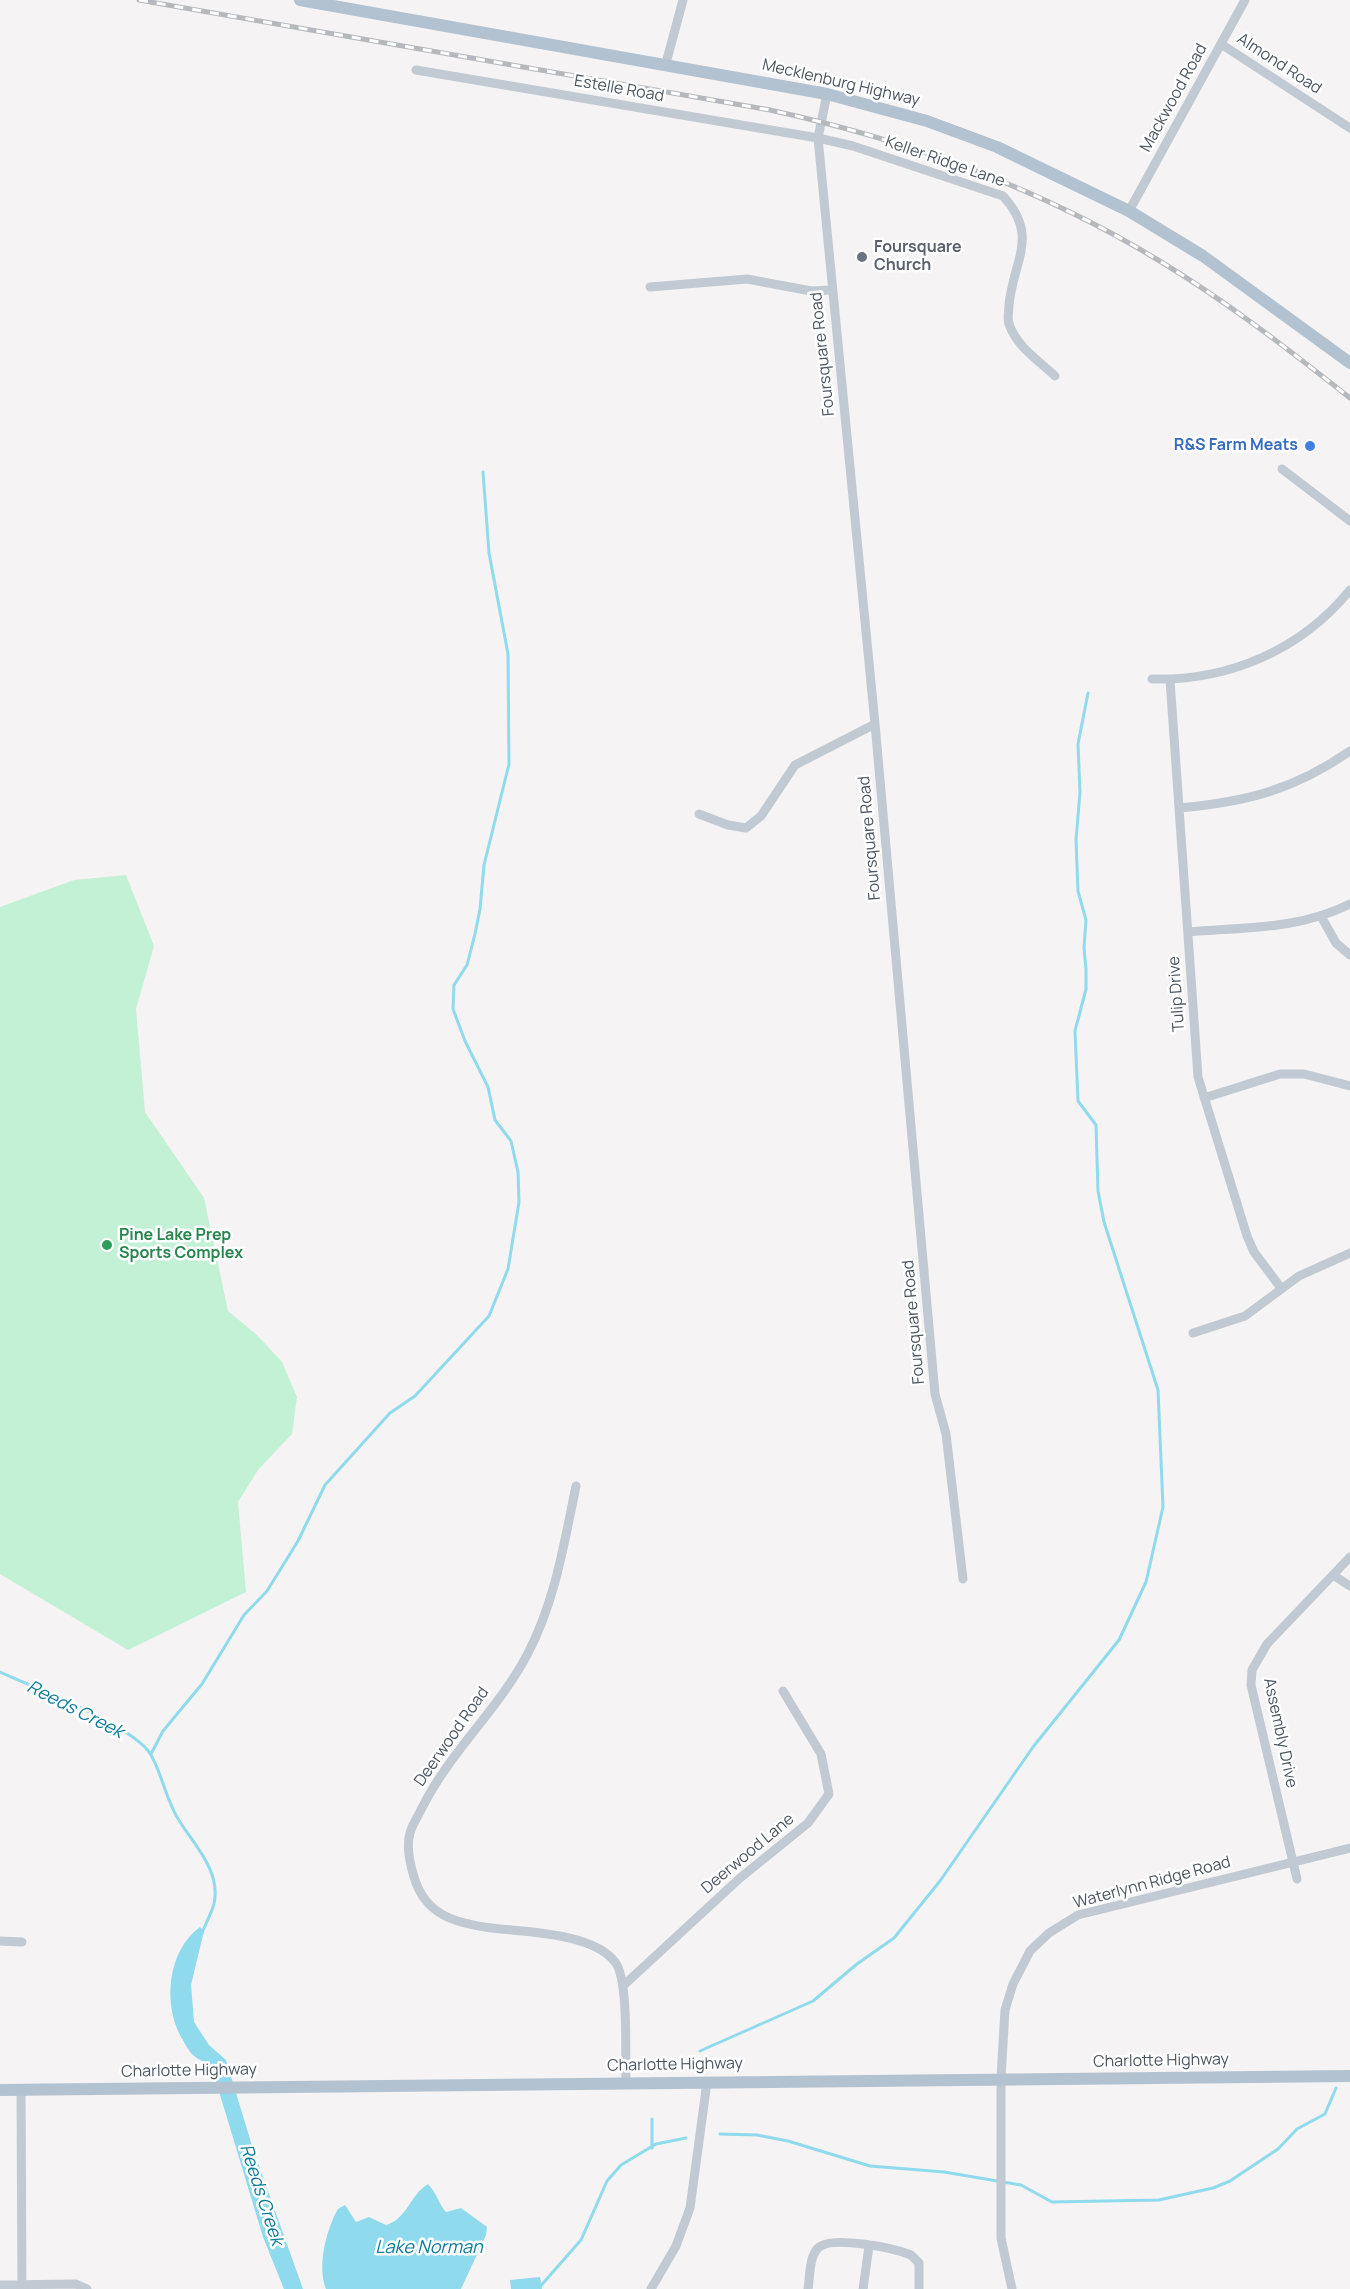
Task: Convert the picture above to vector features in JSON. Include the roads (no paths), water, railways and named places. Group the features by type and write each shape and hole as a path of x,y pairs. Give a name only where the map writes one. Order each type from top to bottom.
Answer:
{"main road":[{"name":"Mecklenburg Highway","path":"300,0 666,63 827,94 927,121 997,147 1129,211 1203,256 1350,363"},
{"name":"Charlotte Highway","path":"0,2090 1350,2076"}],"street":[{"path":"666,63 683,0"},
{"name":"Mackwood Road","path":"1129,211 1245,0"},
{"name":"Almond Road","path":"1221,44 1350,128"},
{"name":"Estelle Road","path":"416,70 818,138"},
{"name":"Foursquare Road","path":"827,94 818,138 875,724 935,1394 946,1434 963,1579"},
{"name":"Keller Ridge Lane","path":"818,138 853,146 1003,196 1018,216 1023,241 1010,299 1008,321 1019,343 1055,376"},
{"path":"650,287 747,279 811,291 832,290"},
{"path":"1282,469 1350,520"},
{"path":"1152,679 1170,680 1219,674 1265,658 1336,607 1350,590"},
{"name":"Tulip Drive","path":"1170,680 1198,1077 1247,1236 1254,1252 1281,1288"},
{"path":"699,814 728,825 746,828 761,816 795,765 875,724"},
{"path":"1179,808 1222,804 1288,788 1321,772 1350,751"},
{"path":"1188,932 1295,924 1322,918 1350,904"},
{"path":"1322,918 1336,943 1350,955"},
{"path":"1204,1098 1280,1074 1304,1074 1350,1086"},
{"path":"1193,1334 1245,1316 1299,1276 1350,1253"},
{"name":"Deerwood Road","path":"576,1486 556,1587 526,1656 435,1781 410,1833 409,1862 419,1893 441,1915 465,1924 551,1935 588,1943 602,1950 616,1962 624,1985 626,2082"},
{"name":"Assembly Drive","path":"1297,1879 1251,1685 1252,1670 1268,1644 1350,1557"},
{"path":"1333,1575 1350,1586"},
{"name":"Deerwood Lane","path":"624,1985 740,1878 807,1823 829,1794 821,1754 783,1691"},
{"name":"Waterlynn Ridge Road","path":"1012,2289 1001,2238 1001,2078 1005,2010 1013,1984 1030,1951 1049,1933 1078,1915 1350,1848"},
{"path":"0,1941 22,1942"},
{"path":"651,2289 676,2246 690,2208 707,2082"},
{"path":"21,2090 22,2286"},
{"path":"808,2289 812,2259 817,2248 825,2243 838,2242 911,2254 919,2263 920,2289"},
{"path":"863,2289 869,2246"},
{"path":"0,2284 22,2286 76,2284 87,2289"}],"water":[{"path":"200,1927 204,1931 191,1985 194,2022 209,2045 226,2060 253,2149 303,2289 284,2289 263,2237 211,2065 192,2054 175,2024 170,1994 171,1979 181,1950 189,1937"},
{"name":"Lake Norman","path":"428,2184 446,2212 461,2208 487,2227 486,2235 461,2289 326,2289 322,2270 324,2248 338,2209 345,2205 356,2222 369,2217 386,2225 399,2218 417,2194"},
{"name":"Lake Norman","path":"540,2277 542,2289 511,2289 510,2280"}],"waterway":[{"path":"151,1754 163,1731 202,1684 244,1615 267,1591 298,1541 325,1485 390,1413 415,1396 489,1316 508,1269 519,1202 518,1172 511,1141 495,1120 488,1087 465,1041 453,1009 454,985 467,965 475,934 484,865 509,764 508,654 489,553 483,472"},
{"path":"700,2051 813,2001 857,1964 894,1938 940,1881 1033,1747 1119,1640 1146,1582 1163,1507 1158,1390 1104,1222 1098,1191 1096,1125 1078,1101 1075,1031 1086,989 1084,948 1086,920 1078,891 1076,840 1080,792 1078,744 1088,693"},
{"name":"Reeds Creek","path":"0,1672 105,1720 141,1744 151,1755 175,1814 206,1860 214,1881 214,1904 202,1933"},
{"path":"720,2134 757,2135 788,2141 870,2166 944,2172 1021,2185 1052,2202 1159,2200 1213,2188 1230,2181 1278,2149 1297,2129 1325,2114 1336,2088"},
{"path":"652,2119 652,2148"},
{"path":"538,2289 581,2240 607,2181 621,2165 656,2144 686,2138"}],"railway":[{"path":"139,0 770,110 921,151 1019,188 1066,210 1158,260 1232,309 1350,398"}],"place":[{"name":"Foursquare Church","path":"862,257"},
{"name":"R&S Farm Meats","path":"1310,446"},
{"name":"Pine Lake Prep Sports Complex","path":"107,1245"}]}
